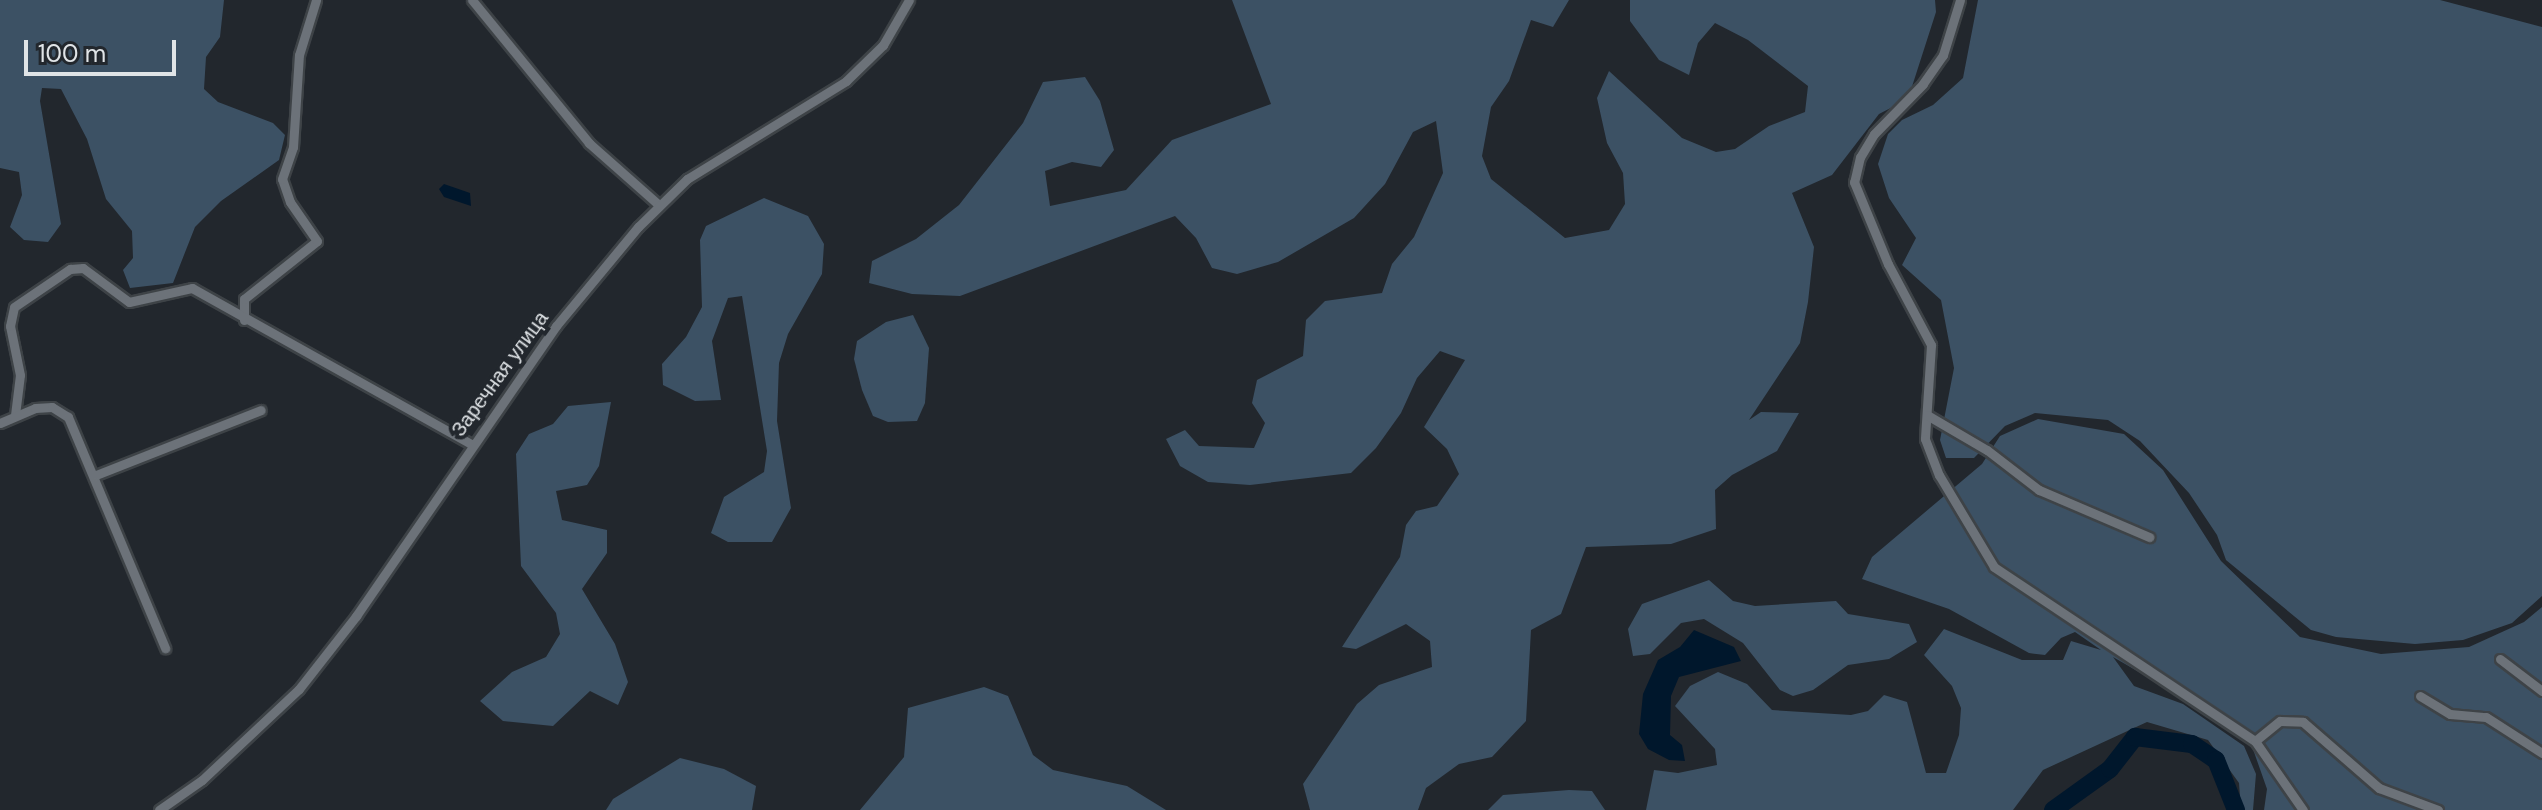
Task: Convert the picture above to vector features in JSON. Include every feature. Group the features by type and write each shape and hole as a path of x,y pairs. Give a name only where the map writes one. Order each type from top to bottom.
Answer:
{"street":[{"path":"244,320 244,299 317,241 290,202 282,179 293,147 299,55 309,9 316,0"},
{"path":"472,0 589,143 659,205"},
{"name":"Заречная улица","path":"159,810 202,780 299,689 356,616 471,444 556,326 659,205 687,179 846,81 883,45 909,0"},
{"path":"1960,0 1943,55 1923,84 1874,134 1860,157 1854,182 1888,264 1931,345 1925,439 1939,475 1994,567 2255,741 2303,810"},
{"path":"15,415 20,375 10,326 14,307 70,269 83,268 129,302 192,288 244,320 471,444"},
{"path":"0,423 15,415 52,407 68,417 96,475 165,648"},
{"path":"96,475 261,410"},
{"path":"1927,415 1987,450 2039,490 2149,537"},
{"path":"2500,659 2542,691"},
{"path":"2420,696 2450,714 2486,717 2542,753"},
{"path":"2255,741 2280,721 2303,722 2379,788 2438,810"}],"shaded area":[{"path":"0,0 224,0 220,37 206,57 204,89 218,102 273,123 285,135 279,160 221,201 195,227 173,283 130,288 123,270 133,258 132,231 106,199 87,139 61,89 42,88 40,101 61,224 48,242 24,240 10,227 22,195 19,172 0,168"},
{"path":"1232,0 1569,0 1553,27 1531,20 1509,81 1491,107 1482,156 1491,179 1565,238 1609,230 1625,204 1623,173 1607,143 1597,98 1609,71 1682,138 1716,152 1735,149 1769,126 1805,112 1808,86 1748,40 1715,23 1698,43 1689,75 1659,60 1630,21 1630,0 1935,0 1936,12 1908,99 1879,114 1832,175 1792,193 1814,247 1808,302 1800,343 1749,420 1761,412 1799,413 1777,451 1732,475 1715,490 1716,529 1671,544 1586,547 1561,614 1531,630 1526,721 1492,757 1459,764 1426,788 1418,810 1310,810 1303,784 1357,704 1379,685 1432,667 1430,641 1406,624 1356,649 1342,647 1400,557 1406,525 1416,511 1437,506 1459,474 1447,449 1424,427 1465,360 1440,351 1417,378 1401,413 1376,448 1351,473 1250,485 1208,482 1180,466 1166,439 1185,430 1199,446 1254,448 1265,423 1252,403 1257,380 1303,356 1306,320 1325,301 1382,293 1392,264 1414,237 1443,173 1436,121 1413,132 1385,184 1354,218 1278,262 1237,274 1212,268 1196,238 1175,216 960,296 912,294 869,283 872,261 916,239 959,205 1023,123 1043,82 1085,77 1100,101 1114,150 1101,167 1072,162 1045,171 1050,206 1126,190 1172,140 1271,104"},
{"path":"1978,0 2440,0 2542,27 2542,596 2512,623 2463,640 2415,644 2336,637 2311,630 2226,560 2217,535 2189,493 2140,441 2108,420 2035,413 2005,426 1974,458 1946,458 1940,440 1954,368 1941,300 1902,265 1916,238 1889,198 1878,164 1888,134 1902,120 1933,105 1963,78"},
{"path":"444,184 470,193 471,206 444,197 439,189"},
{"path":"764,198 808,216 824,244 822,274 788,334 779,363 777,421 791,508 772,542 728,542 711,533 724,497 764,472 767,451 742,296 728,298 712,341 721,400 695,401 663,385 662,364 686,337 702,307 700,240 706,226"},
{"path":"913,315 929,348 925,403 917,421 888,422 873,416 862,390 854,359 857,341 886,322"},
{"path":"611,402 599,466 587,485 556,491 562,520 607,530 607,553 582,589 615,644 628,682 618,705 590,691 553,726 503,721 480,701 512,672 546,657 560,634 556,613 521,566 516,454 529,434 553,424 568,406"},
{"path":"2038,419 2124,434 2163,470 2221,561 2300,637 2381,654 2469,647 2524,622 2542,607 2542,810 2264,810 2267,789 2248,735 2113,657 2134,686 2183,704 2244,746 2256,774 2253,810 2241,810 2239,783 2208,740 2147,722 2043,770 2013,810 1646,810 1654,770 1678,773 1717,765 1715,749 1675,706 1690,686 1718,672 1747,684 1772,710 1851,715 1868,711 1884,695 1907,702 1926,773 1946,773 1959,735 1961,708 1952,686 1924,655 1944,629 2022,660 2063,660 2071,641 2101,650 2075,632 2061,638 2045,655 2029,653 1949,609 1862,579 1872,557 1982,464 2000,436"},
{"path":"1709,580 1733,601 1755,606 1836,601 1848,614 1909,624 1917,642 1889,659 1848,665 1813,690 1793,696 1780,690 1743,643 1704,619 1681,623 1650,654 1633,656 1628,629 1642,604"},
{"path":"1694,630 1734,647 1741,661 1679,677 1671,696 1670,735 1682,745 1685,761 1669,760 1648,749 1639,734 1643,694 1658,660 1680,647"},
{"path":"984,687 1008,696 1033,755 1053,770 1127,786 1166,810 860,810 904,757 908,708"},
{"path":"680,758 724,769 756,786 752,810 606,810 613,799"},
{"path":"1592,791 1605,810 1488,810 1503,795"}],"waterway":[{"path":"2053,810 2110,769 2135,737 2192,744 2216,760 2236,810"}]}
